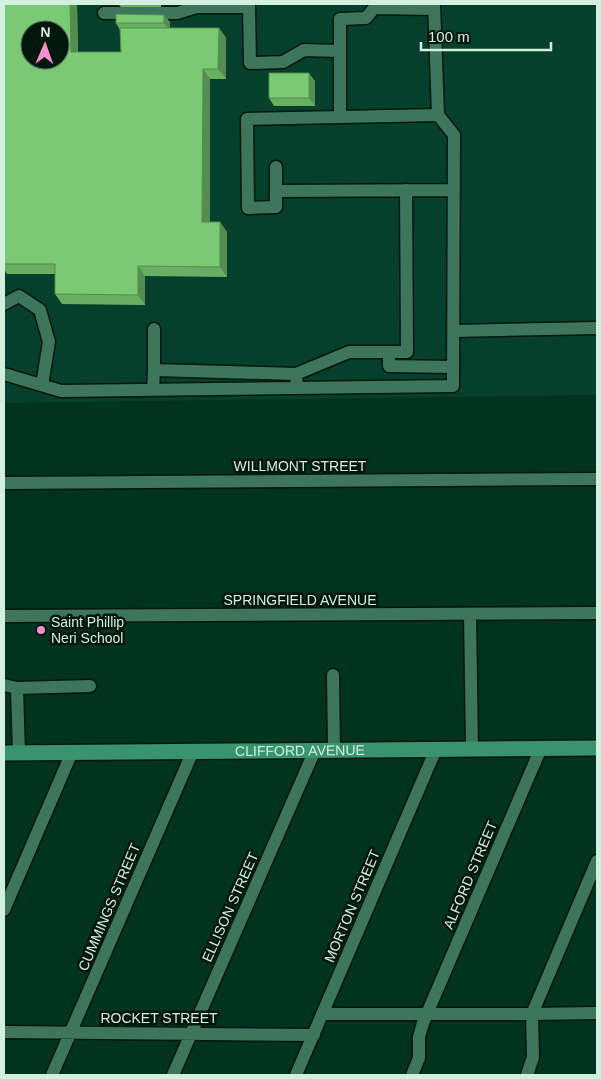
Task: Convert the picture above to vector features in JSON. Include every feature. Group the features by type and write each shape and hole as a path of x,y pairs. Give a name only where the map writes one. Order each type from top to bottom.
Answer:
{"main road":[{"name":"CLIFFORD AVENUE","path":"11,753 597,748"}],"street":[{"path":"104,13 177,13 197,7 249,5 250,63 283,62 304,50 340,51"},
{"path":"4,374 62,391 453,386 454,135 438,115 434,6 374,8 366,18 340,18 340,117"},
{"path":"276,167 276,207 248,208 247,119 438,115"},
{"path":"154,370 296,374 350,352 407,352 406,190"},
{"path":"276,191 454,190"},
{"path":"4,304 18,296 40,310 49,342 42,385"},
{"path":"454,331 597,328"},
{"path":"153,390 154,329"},
{"path":"389,352 389,366 453,367"},
{"path":"296,374 297,388"},
{"name":"WILLMONT STREET","path":"4,483 597,479"},
{"name":"SPRINGFIELD AVENUE","path":"4,616 597,613"},
{"path":"470,615 472,748"},
{"path":"333,676 334,750"},
{"path":"4,685 17,688 90,686"},
{"path":"11,753 17,688"},
{"name":"MORTON STREET","path":"296,1075 436,748"},
{"name":"ALFORD STREET","path":"412,1075 419,1058 419,1037 426,1015 541,748"},
{"name":"ELLISON STREET","path":"173,1075 315,750"},
{"name":"CUMMINGS STREET","path":"52,1075 193,751"},
{"path":"4,910 72,752"},
{"path":"527,1075 533,1057 532,1014 597,861"},
{"path":"322,1014 597,1013"},
{"name":"ROCKET STREET","path":"4,1032 314,1035"}],"shaded area":[{"path":"4,4 597,4 597,395 4,403"}],"building":[{"path":"4,4 70,4 71,52 121,52 120,28 219,28 218,69 203,69 202,222 220,222 220,267 138,266 138,295 55,294 55,264 4,264"},
{"path":"116,14 164,15 164,23 116,23"},
{"path":"269,73 309,73 309,98 269,98"}],"place":[{"name":"Saint Phillip Neri School","path":"41,630"}]}
